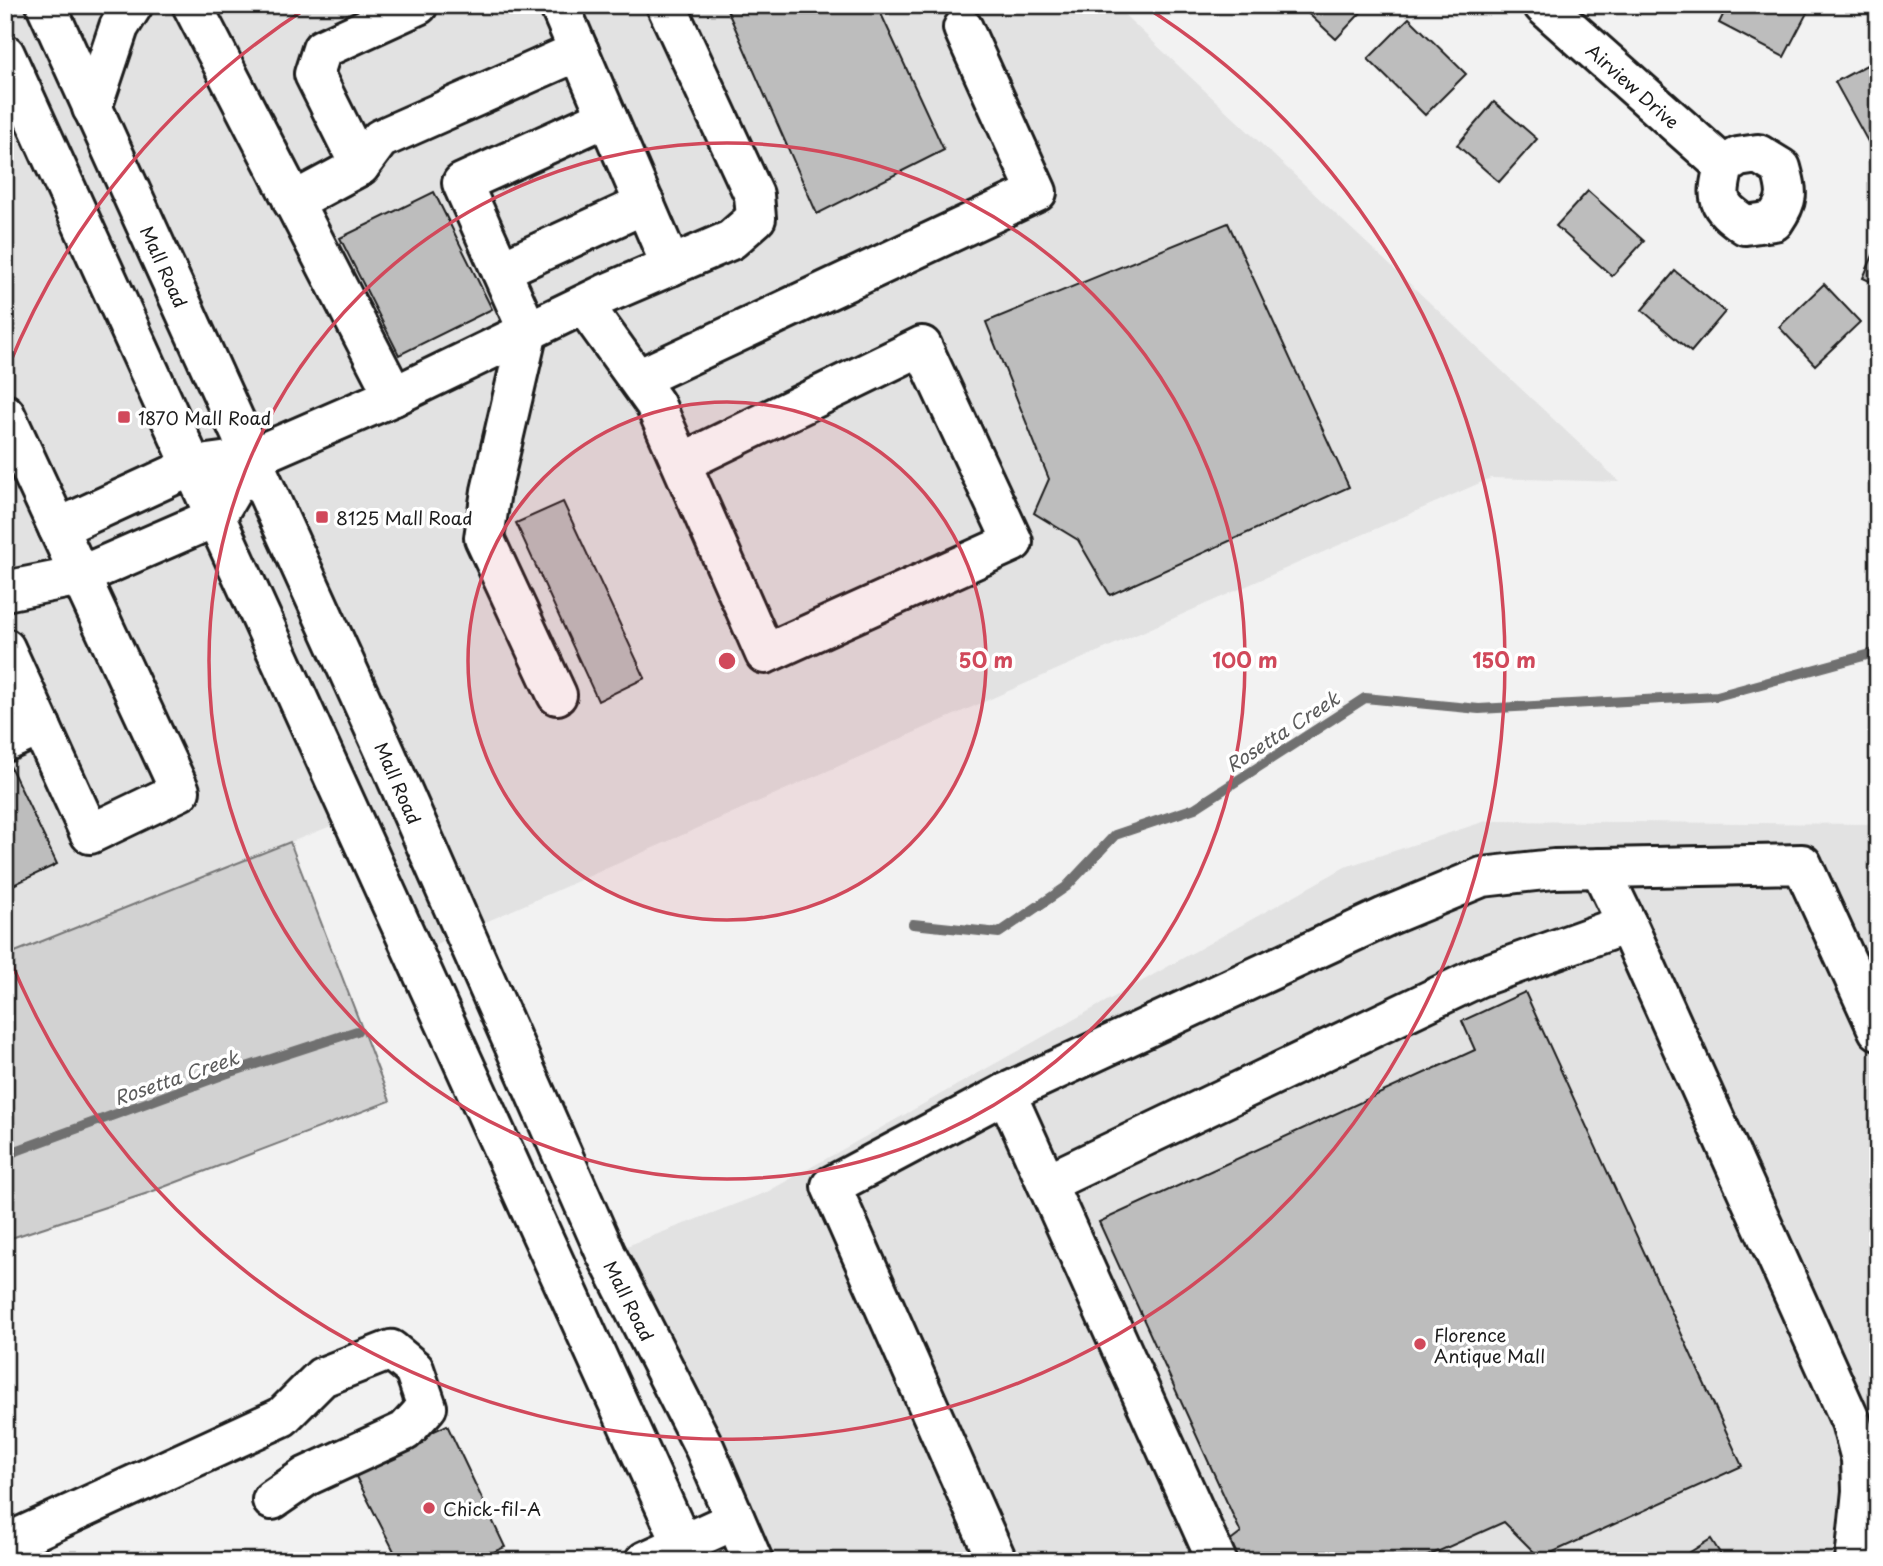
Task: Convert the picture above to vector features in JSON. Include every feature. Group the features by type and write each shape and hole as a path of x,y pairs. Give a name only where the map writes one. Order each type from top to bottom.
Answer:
{"main road":[{"name":"Mall Road","path":"46,5 386,754 606,1254 705,1449 753,1561"},
{"path":"92,108 119,27 133,5"},
{"path":"192,5 394,396"},
{"path":"360,166 314,74 322,49 418,5"},
{"path":"559,5 671,266"},
{"path":"58,528 193,466 251,458 394,396 584,304 731,240 756,218 754,195 666,5"},
{"name":"Airview Drive","path":"1543,5 1724,166"},
{"path":"638,379 1037,192 962,28"},
{"path":"293,202 360,166 380,139 579,51"},
{"path":"5,54 686,1552"},
{"path":"557,695 484,538 491,491 528,331 462,183 607,117"},
{"path":"501,270 645,204"},
{"path":"584,304 655,404 681,464 765,654 1013,542 922,346 681,464"},
{"path":"5,414 180,791 90,834 5,648"},
{"path":"5,591 80,576 216,517 251,458"},
{"path":"5,743 41,726"},
{"path":"997,1561 831,1186 1006,1093 1372,923 1482,877 1554,869 1802,864 1878,1030"},
{"path":"1600,868 1851,1422 1870,1485 1855,1561"},
{"path":"1047,1183 1479,977 1627,924"},
{"path":"1006,1093 1217,1561"},
{"path":"5,1520 271,1398 390,1350 414,1368 427,1407 405,1431 307,1476 272,1500"},
{"path":"5,1544 282,1417 322,1377"},
{"path":"645,1561 686,1552 735,1520"}],"shaded area":[{"path":"5,5 1114,5 1620,482 1491,478 413,954 351,818 5,956"},
{"path":"1486,821 1878,824 1878,1561 753,1561 606,1254 767,1192 1345,867"},
{"path":"290,842 390,1101 148,1193 5,1240 5,956"}],"building":[{"path":"725,5 877,5 944,150 817,214"},
{"path":"1299,5 1368,5 1336,39"},
{"path":"1728,5 1797,5 1808,11 1784,57 1719,23"},
{"path":"1409,18 1466,74 1425,115 1368,59"},
{"path":"1878,59 1878,146 1872,149 1835,82"},
{"path":"1494,102 1537,139 1499,182 1457,145"},
{"path":"1588,191 1644,241 1612,276 1556,226"},
{"path":"434,192 492,309 399,355 340,238"},
{"path":"1228,223 1349,487 1110,595 1078,540 1034,513 1049,479 986,322"},
{"path":"1878,244 1878,285 1863,278"},
{"path":"1675,271 1725,312 1691,352 1642,310"},
{"path":"1824,284 1860,322 1815,365 1779,327"},
{"path":"563,502 645,678 598,701 516,523"},
{"path":"10,766 57,864 5,889 5,768"},
{"name":"Florence Antique Mall","path":"1525,992 1742,1466 1540,1558 1504,1522 1417,1561 1226,1561 1220,1549 1241,1533 1099,1222 1475,1050 1462,1021"},
{"name":"Chick-fil-A","path":"447,1425 505,1547 473,1561 399,1561 352,1469"},
{"path":"1711,1539 1725,1561 1676,1561"}],"waterway":[{"name":"Rosetta Creek","path":"913,924 999,933 1066,887 1115,835 1195,808 1365,698 1479,709 1717,696 1878,652"},
{"name":"Rosetta Creek","path":"5,1155 225,1074 357,1031"}],"place":[{"name":"1870 Mall Road","path":"124,417"},
{"name":"8125 Mall Road","path":"322,517"},
{"name":"Florence Antique Mall","path":"1420,1344"},
{"name":"Chick-fil-A","path":"429,1508"}]}
